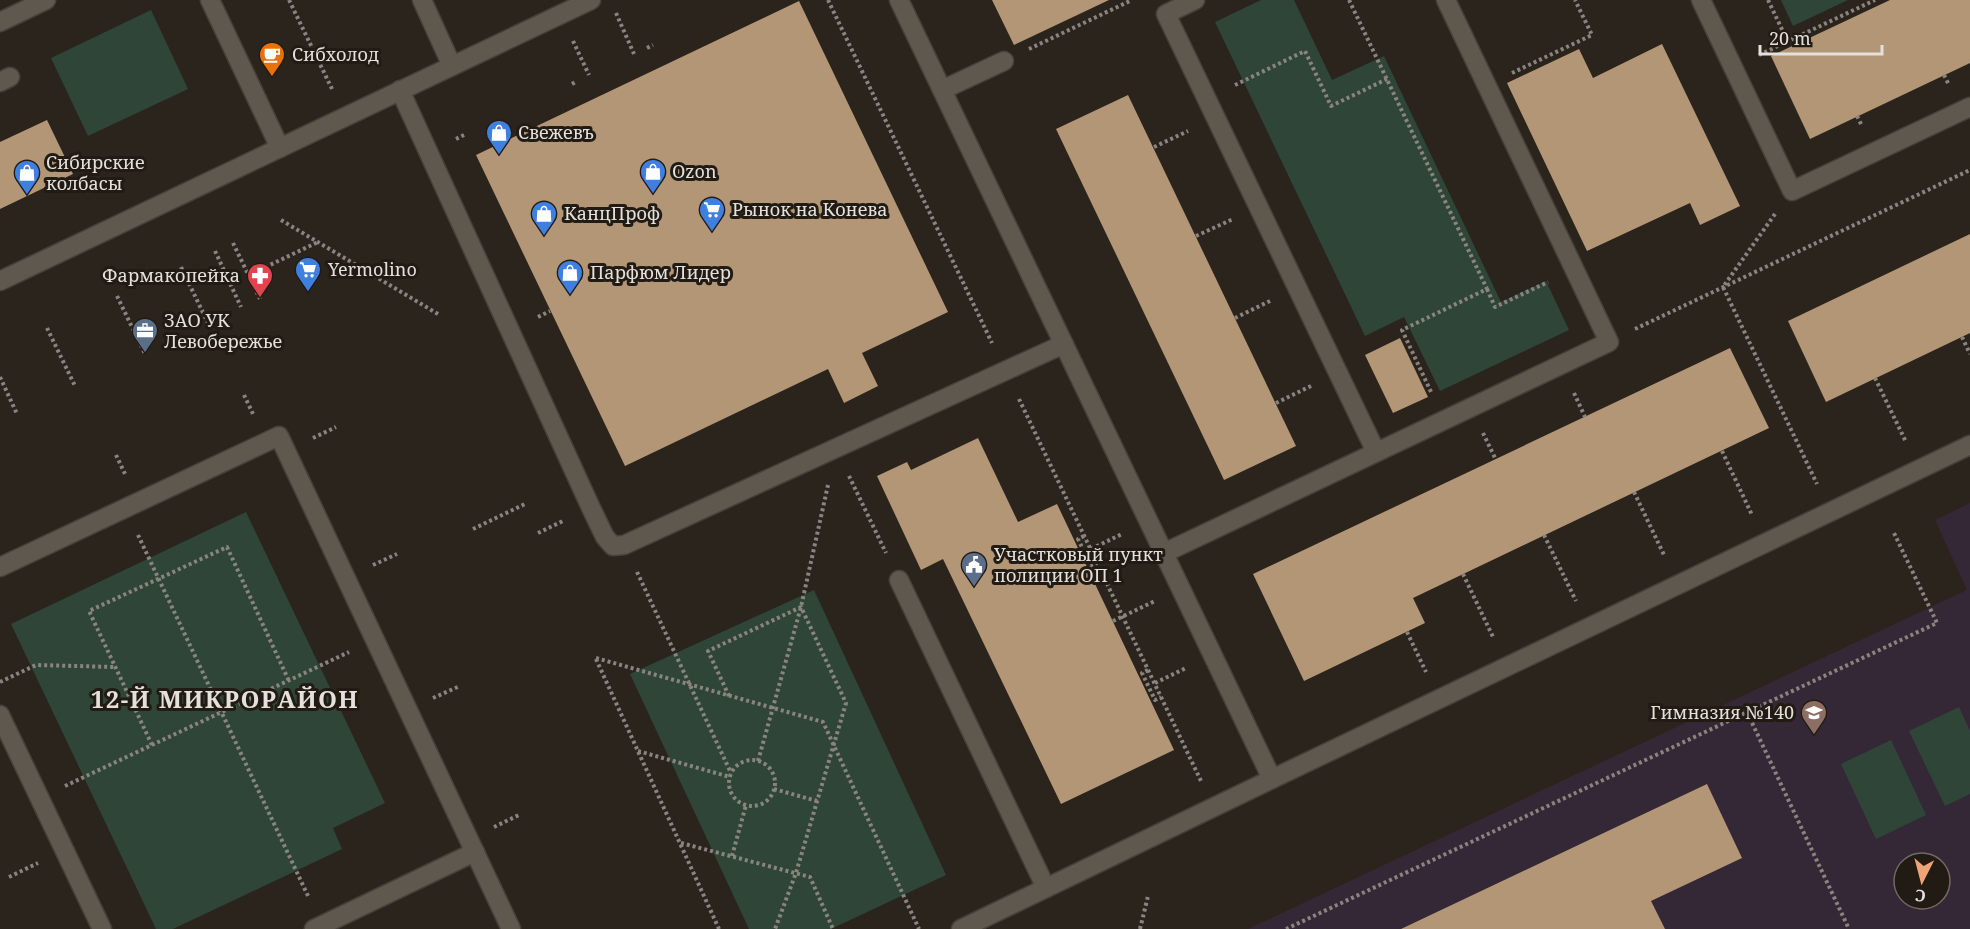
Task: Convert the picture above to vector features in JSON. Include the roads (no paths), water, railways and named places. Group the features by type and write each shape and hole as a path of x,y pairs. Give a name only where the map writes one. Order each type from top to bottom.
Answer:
{"street":[{"path":"0,22 46,0"},
{"path":"210,0 280,148"},
{"path":"422,0 452,66"},
{"path":"0,281 591,0"},
{"path":"899,0 1272,779"},
{"path":"1195,0 1166,14 1376,452"},
{"path":"1164,553 1609,342 1446,0"},
{"path":"1701,0 1792,191 1970,106"},
{"path":"942,90 1004,61"},
{"path":"400,90 605,537 613,546 624,545 1064,344"},
{"path":"0,567 279,436 511,929"},
{"path":"961,929 994,923 1046,888 1970,445"},
{"path":"899,580 1046,888"},
{"path":"0,715 102,929"},
{"path":"318,927 475,852"}],"place":[{"name":"Сибхолод","path":"272,78"},
{"name":"Свежевъ","path":"499,156"},
{"name":"Ozon","path":"653,195"},
{"name":"Сибирские колбасы","path":"27,196"},
{"name":"Рынок на Конева","path":"712,233"},
{"name":"КанцПроф","path":"544,237"},
{"name":"Yermolino","path":"308,293"},
{"name":"Парфюм Лидер","path":"570,296"},
{"name":"Фармакопейка","path":"260,299"},
{"name":"ЗАО УК Левобережье","path":"145,354"},
{"name":"Участковый пункт полиции ОП 1","path":"974,588"},
{"name":"Гимназия №140","path":"1814,736"}],"district":[{"name":"12-Й МИКРОРАЙОН","path":"225,700"}]}
